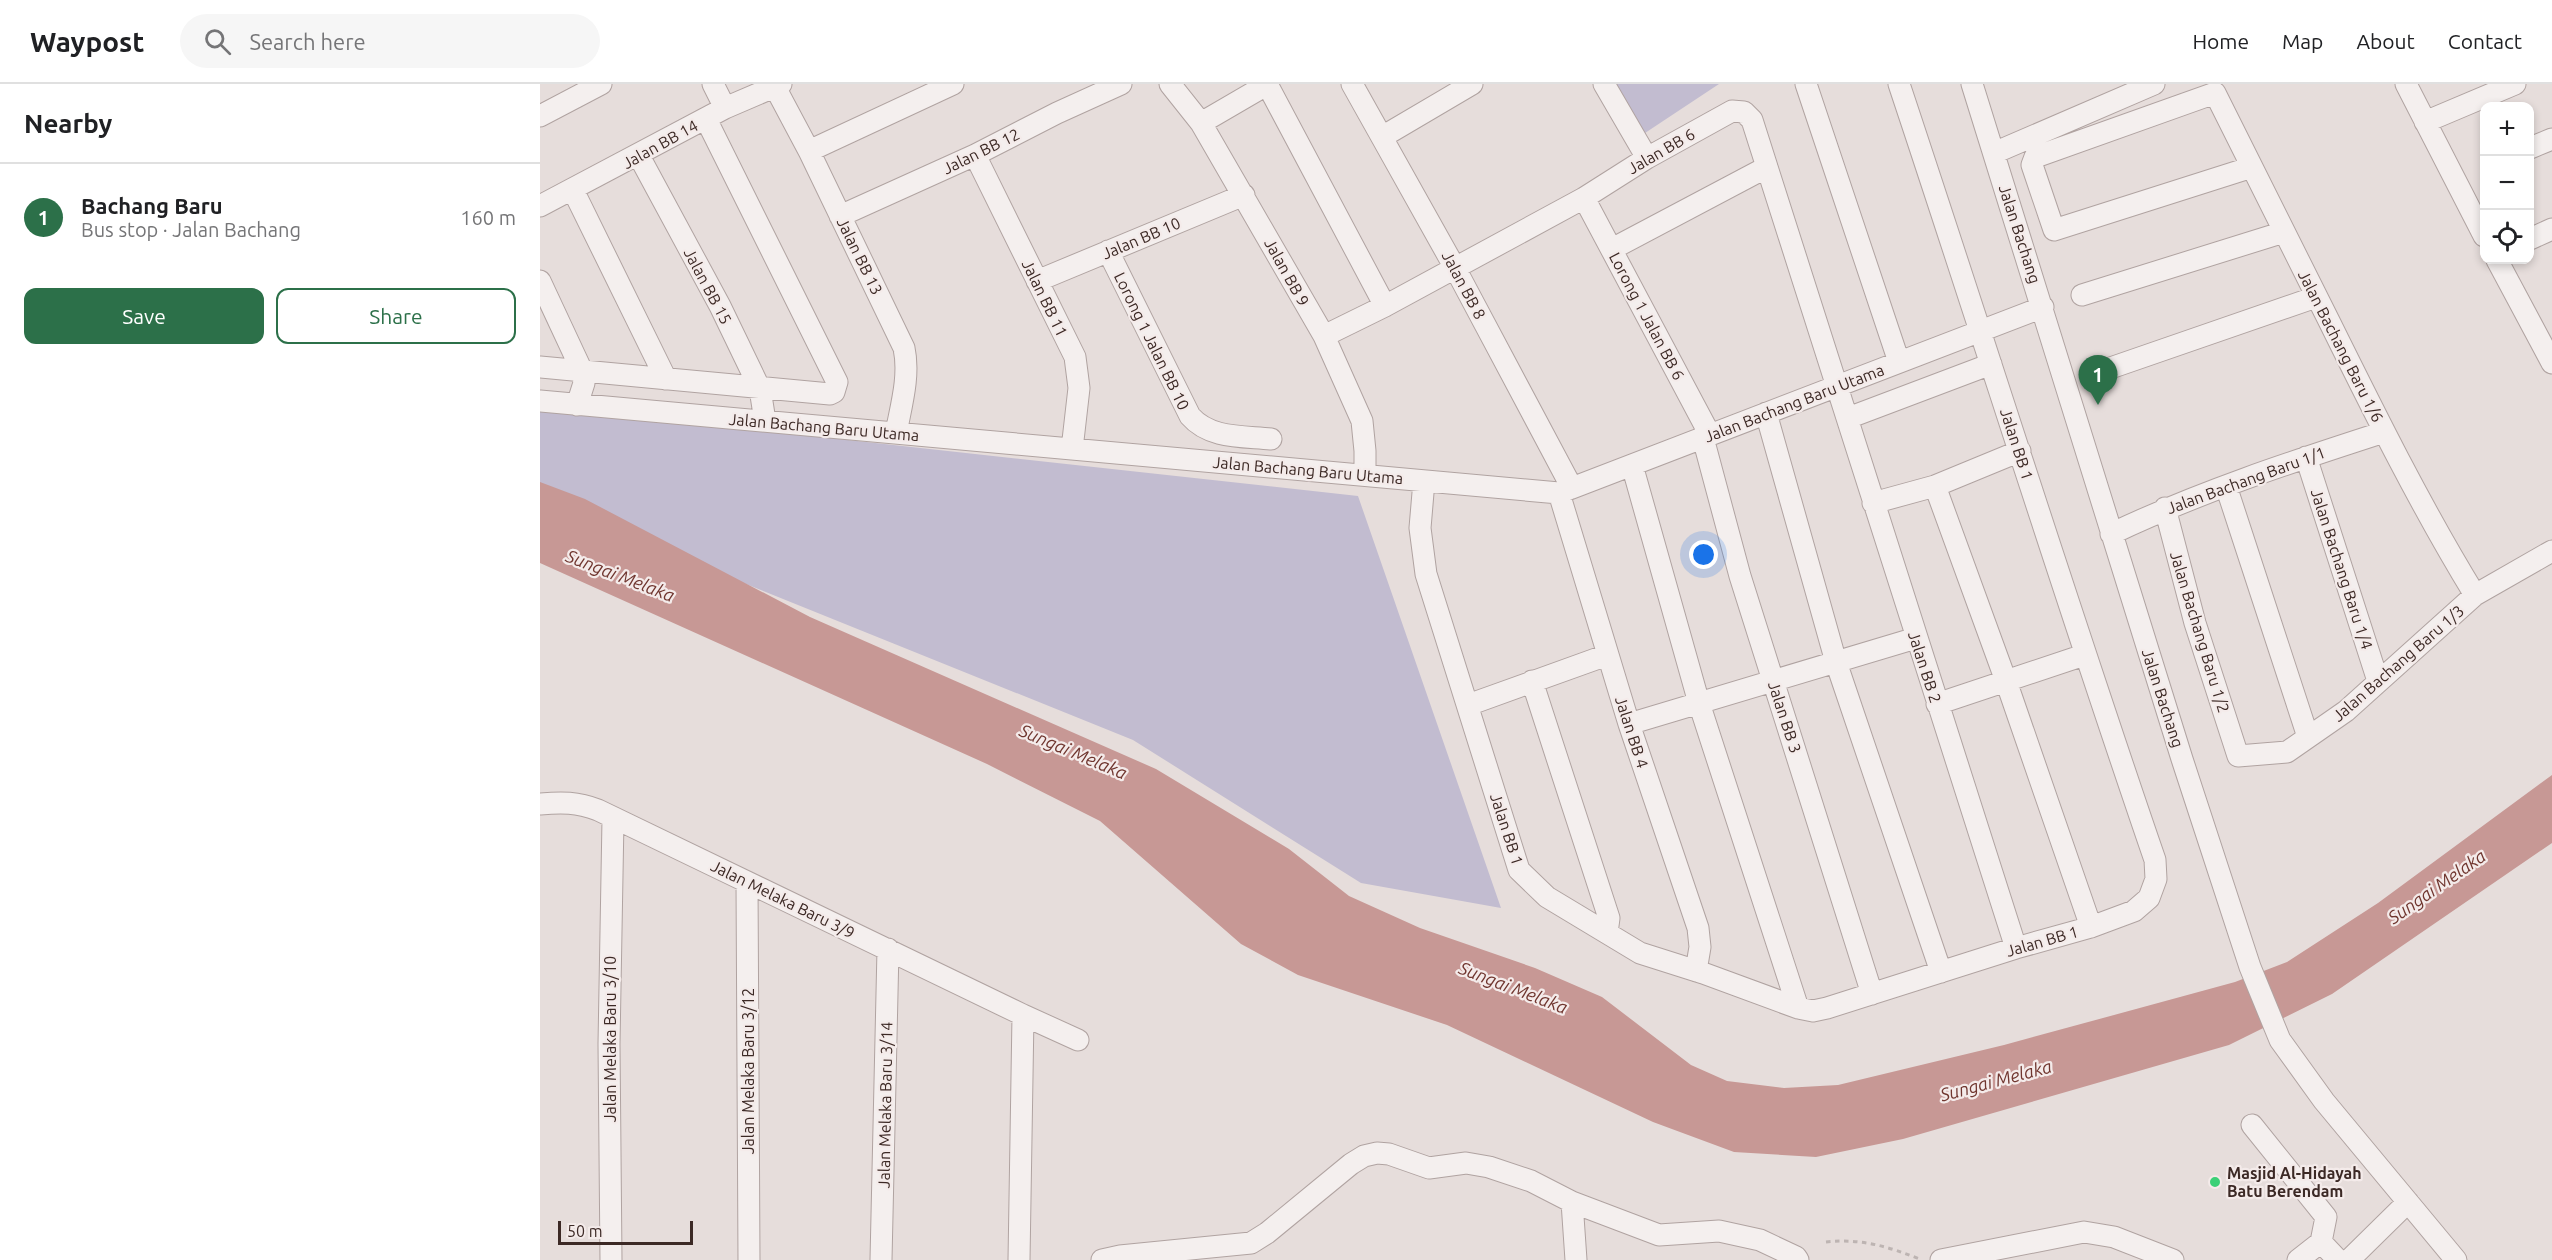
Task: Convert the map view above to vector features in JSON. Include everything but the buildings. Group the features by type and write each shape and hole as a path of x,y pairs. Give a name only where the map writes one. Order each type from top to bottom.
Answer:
{"street":[{"path":"540,116 601,84"},
{"path":"713,84 725,108"},
{"path":"809,151 953,84"},
{"name":"Jalan BB 12","path":"840,216 975,155 1057,113 1121,84"},
{"name":"Jalan BB 9","path":"1170,84 1201,123 1324,336 1362,421 1365,476"},
{"path":"1201,123 1267,84 1385,306"},
{"name":"Jalan BB 8","path":"1352,84 1455,268 1566,490"},
{"path":"1382,138 1472,84"},
{"path":"1604,84 1647,158"},
{"path":"1806,84 1899,362"},
{"name":"Jalan BB 1","path":"1424,481 1420,528 1426,574 1519,870 1547,897 1640,953 1798,1008 1813,1011 2091,927 2134,911 2149,898 2156,879 2155,860 2084,655 1982,331 1899,84"},
{"name":"Jalan Bachang","path":"1972,84 2043,307 2111,534 2250,967 2280,1040 2324,1101 2456,1260"},
{"path":"1994,153 2154,84"},
{"path":"2406,84 2480,228"},
{"path":"2425,122 2515,84"},
{"name":"Jalan BB 14","path":"540,206 639,156 725,108 778,85"},
{"name":"Jalan BB 13","path":"778,85 904,348 907,362 906,376 896,433"},
{"name":"Jalan Bachang Baru 1/6","path":"2252,167 2054,230 2032,165 2035,157 2215,93 2252,167 2283,232 2384,432 2475,595"},
{"name":"Jalan BB 6","path":"1324,336 1385,306 1584,198 1647,158 1732,111 1744,112 1752,120 1838,386"},
{"path":"540,367 830,394 837,387 837,382 706,118"},
{"path":"2534,146 2552,139"},
{"name":"Jalan BB 11","path":"975,155 1074,357 1079,388 1072,449"},
{"name":"Jalan BB 15","path":"639,156 720,306 760,389 765,422"},
{"path":"1612,249 1767,167"},
{"path":"573,190 666,379"},
{"name":"Jalan BB 10","path":"1037,281 1244,195"},
{"name":"Lorong 1 Jalan BB 6","path":"1584,198 1707,436"},
{"path":"2534,237 2552,229"},
{"path":"2082,295 2283,232"},
{"name":"Lorong 1 Jalan BB 10","path":"1108,251 1190,416 1198,426 1214,433 1271,439"},
{"path":"2499,264 2552,363"},
{"path":"540,281 582,371 584,383 577,405"},
{"path":"2096,373 2316,297"},
{"name":"Jalan Bachang Baru Utama","path":"540,401 1365,476 1566,490 2043,307"},
{"path":"1848,418 1991,364"},
{"name":"Jalan BB 2","path":"1838,386 1873,503 2016,948"},
{"path":"1766,413 1836,662 1941,972"},
{"name":"Jalan Bachang Baru 1/1","path":"2111,534 2165,508 2306,457 2384,432"},
{"name":"Jalan BB 3","path":"1707,436 1740,576 1872,994"},
{"path":"1873,503 1935,486 2020,451"},
{"name":"Jalan Bachang Baru 1/4","path":"2306,457 2378,681"},
{"path":"1632,465 1699,703 1798,1008"},
{"path":"1935,486 2006,681 2091,927"},
{"path":"2226,486 2308,737"},
{"name":"Jalan BB 4","path":"1566,490 1607,655 1698,928 1700,947 1696,971"},
{"name":"Jalan Bachang Baru 1/2","path":"2165,508 2195,622 2238,756"},
{"name":"Jalan Bachang Baru 1/3","path":"2238,756 2287,752 2346,711 2475,595 2552,551"},
{"path":"1629,724 1916,638"},
{"path":"1468,705 1607,655"},
{"path":"1937,704 2084,655"},
{"path":"1532,681 1609,918 1607,933"},
{"name":"Jalan Melaka Baru 3/9","path":"540,804 564,801 581,803 1078,1040"},
{"name":"Jalan Melaka Baru 3/10","path":"611,1260 609,1044 613,819"},
{"name":"Jalan Melaka Baru 3/12","path":"747,882 748,1260"},
{"name":"Jalan Melaka Baru 3/14","path":"881,1260 888,950"},
{"path":"1019,1260 1023,1015"},
{"path":"2252,1125 2326,1217 2321,1242 2298,1260"},
{"path":"1102,1260 1120,1256 1251,1243 1267,1233 1351,1164 1364,1156 1377,1153 1389,1154 1429,1168 1466,1162 1489,1167 1531,1181 1572,1202 1659,1235 1719,1231 1760,1240 1798,1260"},
{"path":"1572,1202 1575,1260"},
{"path":"2349,1260 2408,1202"},
{"path":"1941,1260 2084,1232 2114,1237 2173,1260"},
{"path":"2321,1242 2338,1260"}],"path":[{"path":"1826,1242 1847,1239 1868,1242 1892,1248 1922,1260"}],"shaded area":[{"path":"1616,84 1719,84 1645,133"},
{"path":"540,409 602,413 1358,496 1501,908 1361,883 1133,740 540,501"}],"water":[{"name":"Sungai Melaka","path":"540,482 585,499 810,617 1156,769 1289,849 1349,896 1420,928 1535,968 1602,997 1691,1065 1727,1081 1784,1088 1838,1085 2004,1045 2235,982 2287,962 2378,903 2552,775 2552,843 2332,994 2229,1045 1903,1139 1816,1157 1734,1152 1653,1122 1447,1025 1298,975 1241,944 1100,821 987,764 540,563"}],"place":[{"name":"Bachang Baru","path":"2098,405"},
{"name":"Masjid Al-Hidayah Batu Berendam","path":"2215,1182"}]}
